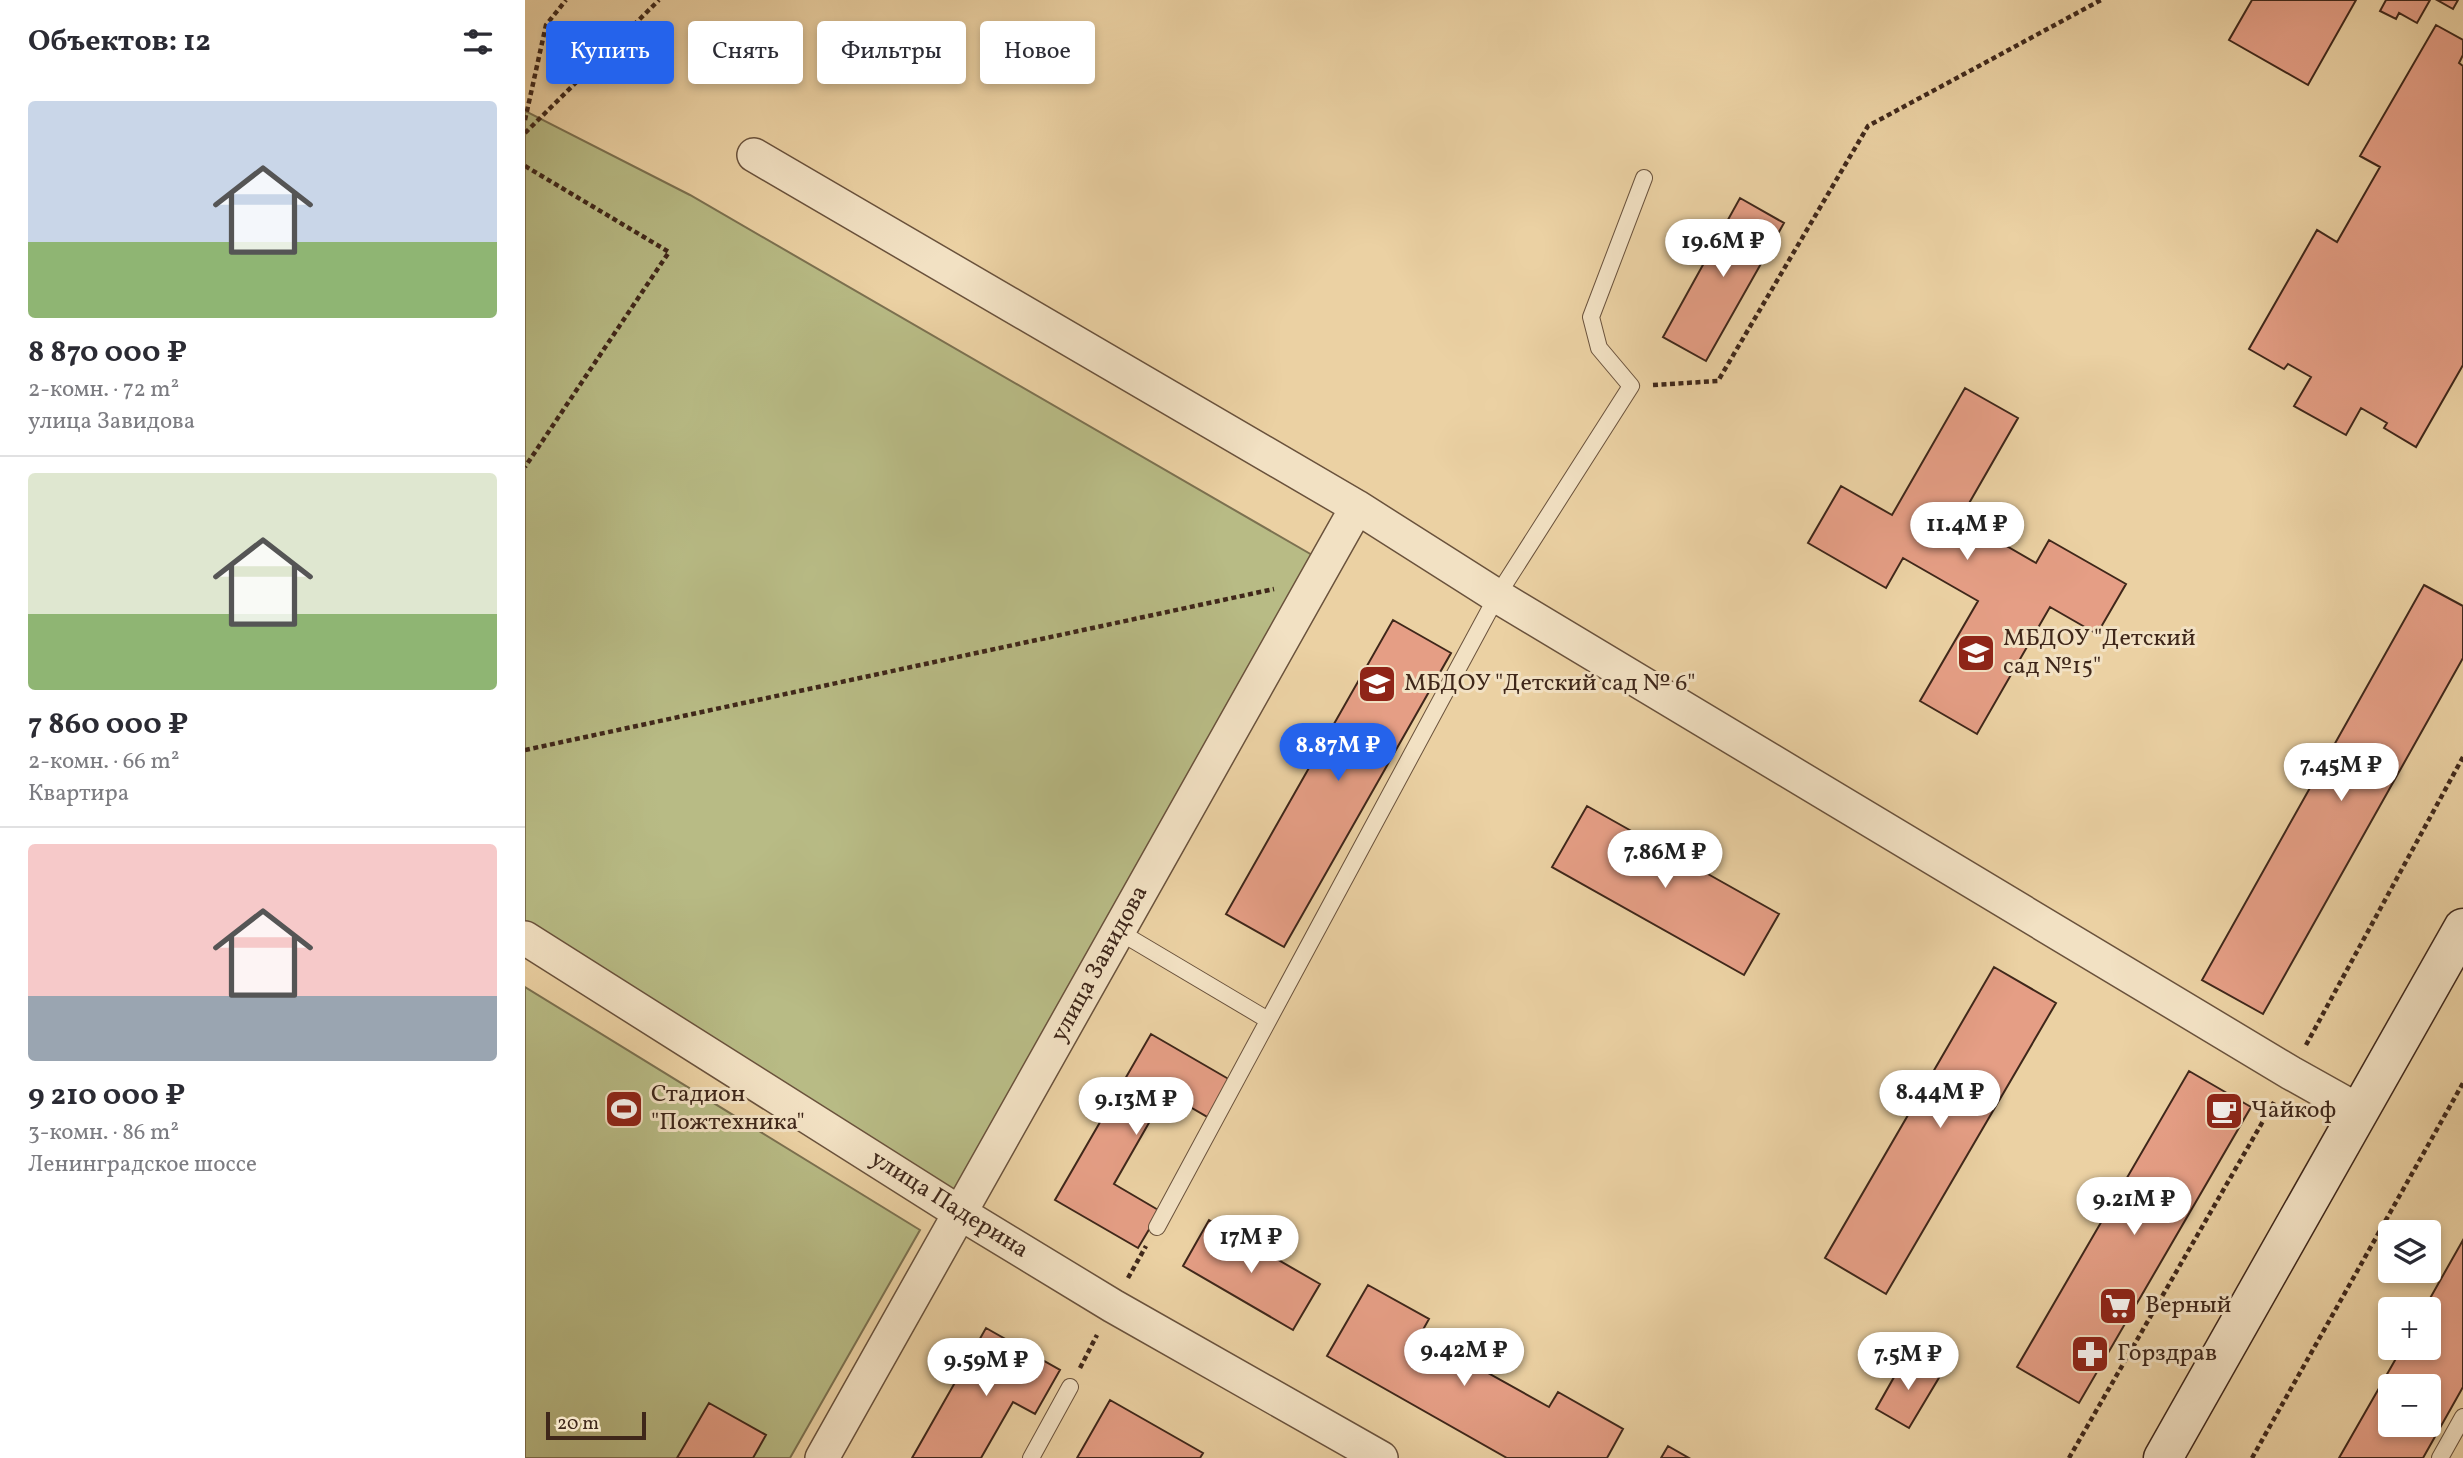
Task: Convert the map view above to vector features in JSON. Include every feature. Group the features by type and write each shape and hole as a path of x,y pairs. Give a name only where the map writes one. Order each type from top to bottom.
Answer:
{"main road":[{"path":"2163,1458 2463,928"}],"street":[{"path":"754,155 1357,506 1497,596 2291,1073 2359,1111"},
{"name":"улица Завидова","path":"822,1458 1357,506"},
{"name":"улица Падерина","path":"525,937 960,1213 1113,1306 1381,1458"}],"lane":[{"path":"1157,1227 1497,596 1631,386 1599,348 1591,317 1644,178"},
{"path":"1118,931 1268,1020"},
{"path":"1031,1458 1070,1387"},
{"path":"2440,1458 2463,1417"}],"path":[{"path":"525,120 545,25 566,0"},
{"path":"525,133 659,0"},
{"path":"1631,386 1718,381 1868,126 2101,0"},
{"path":"525,166 670,252 525,467"},
{"path":"525,750 1316,580"},
{"path":"2069,1458 2291,1073 2463,757"},
{"path":"2252,1458 2463,1083"}],"green space":[{"path":"525,111 690,195 1326,563 960,1213 525,938"},
{"name":"Стадион \"Пожтехника\"","path":"525,987 920,1230 790,1458 525,1458"}],"building":[{"path":"2252,0 2356,0 2308,85 2229,40"},
{"path":"2386,0 2430,0 2417,23 2399,13 2396,19 2380,11"},
{"path":"2437,0 2458,0 2453,9"},
{"path":"2436,25 2463,40 2463,55 2459,63 2463,66 2463,365 2416,447 2384,428 2387,423 2361,408 2346,435 2294,406 2311,377 2288,364 2284,369 2249,349 2317,230 2337,242 2380,167 2360,156"},
{"path":"1740,198 1784,223 1706,361 1663,337"},
{"path":"1965,388 2018,418 1960,519 2036,563 2049,540 2126,584 2097,634 2050,607 1977,734 1920,701 1978,601 1903,558 1886,588 1808,543 1841,486 1892,515"},
{"path":"2424,585 2463,606 2463,658 2263,1014 2202,980"},
{"path":"1393,620 1451,653 1284,947 1226,914"},
{"path":"1587,806 1779,914 1744,975 1552,867"},
{"path":"1994,967 2056,1003 1886,1294 1825,1258"},
{"path":"1151,1034 1232,1081 1211,1119 1166,1093 1114,1184 1160,1211 1138,1248 1055,1200"},
{"path":"2189,1071 2251,1107 2079,1403 2017,1367"},
{"path":"1209,1220 1320,1284 1293,1330 1183,1266"},
{"path":"2463,1240 2463,1387 2441,1426 2441,1374 2387,1374 2395,1360 2441,1360 2441,1297 2431,1297"},
{"path":"1368,1285 1429,1319 1420,1335 1549,1407 1558,1392 1623,1429 1607,1458 1507,1458 1327,1356"},
{"path":"986,1328 1060,1370 1035,1414 1013,1402 981,1458 912,1458"},
{"path":"1906,1356 1940,1376 1909,1428 1876,1409"},
{"path":"2378,1390 2378,1437 2435,1437 2423,1458 2339,1458"},
{"path":"1110,1400 1203,1453 1200,1458 1077,1458"},
{"path":"709,1403 766,1435 753,1458 677,1458"},
{"path":"1668,1446 1689,1458 1661,1458"}],"place":[{"name":"МБДОУ \"Детский сад №15\"","path":"1976,653"},
{"name":"МБДОУ \"Детский сад № 6\"","path":"1377,684"},
{"name":"Стадион \"Пожтехника\"","path":"624,1109"},
{"name":"Чайкоф","path":"2224,1111"},
{"name":"Верный","path":"2118,1306"},
{"name":"Горздрав","path":"2090,1354"}]}
